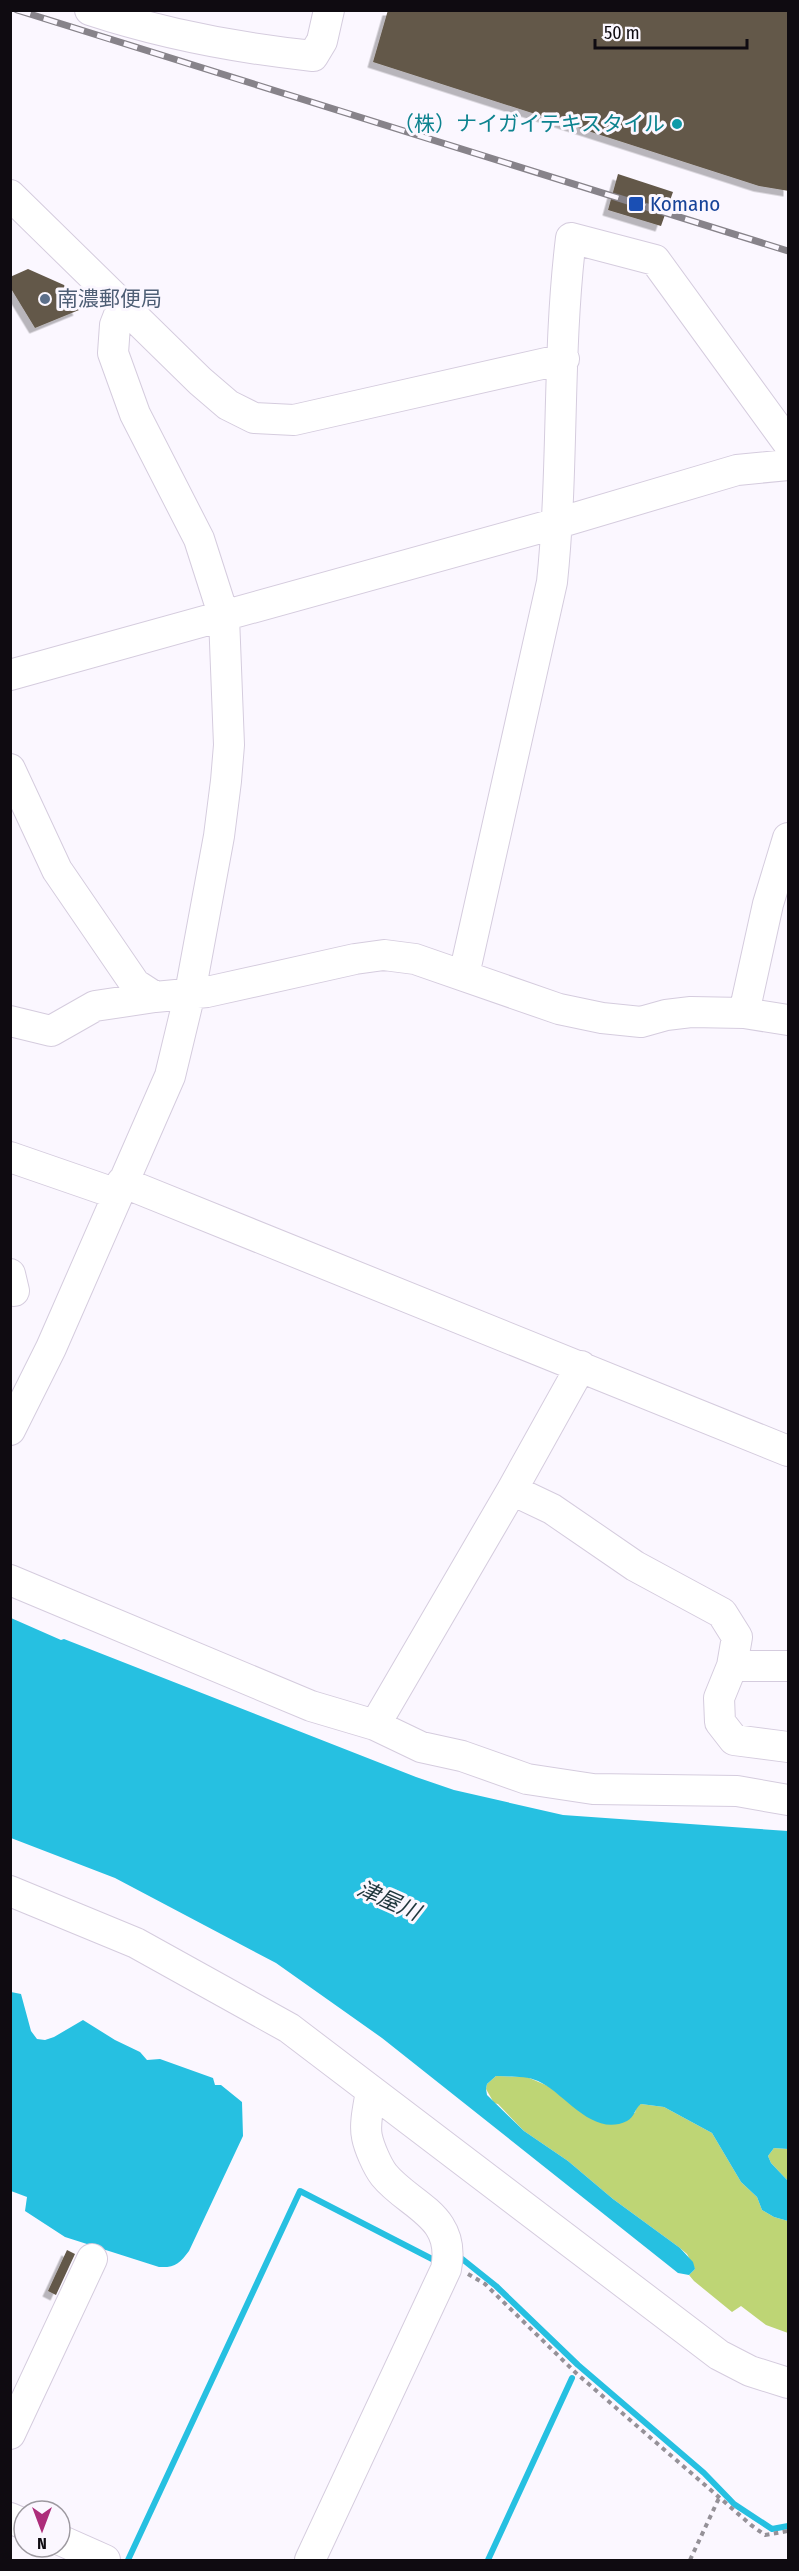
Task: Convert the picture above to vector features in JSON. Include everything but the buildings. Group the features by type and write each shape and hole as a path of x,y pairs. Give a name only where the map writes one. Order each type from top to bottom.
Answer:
{"street":[{"path":"90,10 133,24 246,49 313,56 322,40 329,10"},
{"path":"10,195 122,307 228,405 254,418 294,420 564,359"},
{"path":"464,975 552,582 558,523 566,282 571,238 655,260 789,443"},
{"path":"10,1430 51,1348 170,1076 190,993 219,836 229,745 224,617 199,539 135,414 113,353 115,325 122,307"},
{"path":"10,675 558,523 737,470 788,465"},
{"path":"10,769 57,870 135,984 155,997"},
{"path":"744,1013 768,904 789,838"},
{"path":"10,1021 51,1031 95,1006 207,992 355,959 384,955 415,959 559,1009 602,1018 641,1023 691,1012 744,1013 789,1020"},
{"path":"10,1157 120,1188 581,1366 789,1451"},
{"path":"375,1725 512,1490 581,1366"},
{"path":"512,1490 552,1509 635,1566 722,1613 737,1637 732,1666 719,1698 720,1722 734,1740 789,1747"},
{"path":"10,1580 311,1706 375,1725 421,1747 462,1756 527,1779 593,1789 737,1791 789,1800"},
{"path":"732,1666 789,1666"},
{"path":"10,1892 136,1943 289,2028 719,2355 750,2371 789,2383"},
{"path":"310,2560 447,2261 443,2235 431,2214 383,2174 367,2136 371,2091"},
{"path":"10,2434 92,2259"},
{"path":"72,2545 105,2560"}],"path":[{"path":"447,2261 485,2284 576,2373 719,2498 765,2535 789,2531"},
{"path":"690,2560 719,2498"}],"green space":[{"path":"496,2076 527,2077 548,2086 566,2100 635,2113 636,2107 641,2104 664,2107 712,2133 741,2182 757,2197 762,2210 788,2221 788,2333 766,2325 741,2306 732,2312 694,2281 689,2275 695,2269 687,2254 613,2199 568,2161 524,2131 498,2104 494,2103 486,2089 487,2084"},
{"path":"774,2148 788,2149 788,2181 771,2163 768,2156"}],"water":[{"name":"津屋川","path":"11,1618 61,1640 64,1639 454,1790 563,1815 788,1831 788,2149 774,2148 768,2156 771,2163 788,2181 788,2221 762,2210 757,2197 741,2182 712,2133 664,2107 641,2104 627,2121 614,2125 602,2124 580,2112 548,2087 533,2079 496,2076 487,2084 487,2095 524,2131 568,2161 613,2199 680,2248 693,2262 695,2269 689,2275 678,2273 382,2038 276,1963 115,1878 11,1838"},
{"path":"11,1992 21,1994 31,2031 37,2039 45,2040 54,2037 83,2020 140,2052 147,2060 160,2059 213,2078 215,2085 221,2085 242,2102 243,2136 189,2251 177,2264 159,2267 65,2237 25,2211 27,2197 11,2191"}],"waterway":[{"path":"128,2560 300,2191 434,2260"},
{"path":"456,2254 496,2286 578,2365 704,2473 734,2504 772,2529 788,2526"},
{"path":"488,2560 572,2378"}],"railway":[{"path":"17,10 788,251"}],"place":[{"name":"（株）ナイガイテキスタイル","path":"677,124"},
{"name":"Komano","path":"636,204"},
{"name":"南濃郵便局","path":"45,299"}]}
